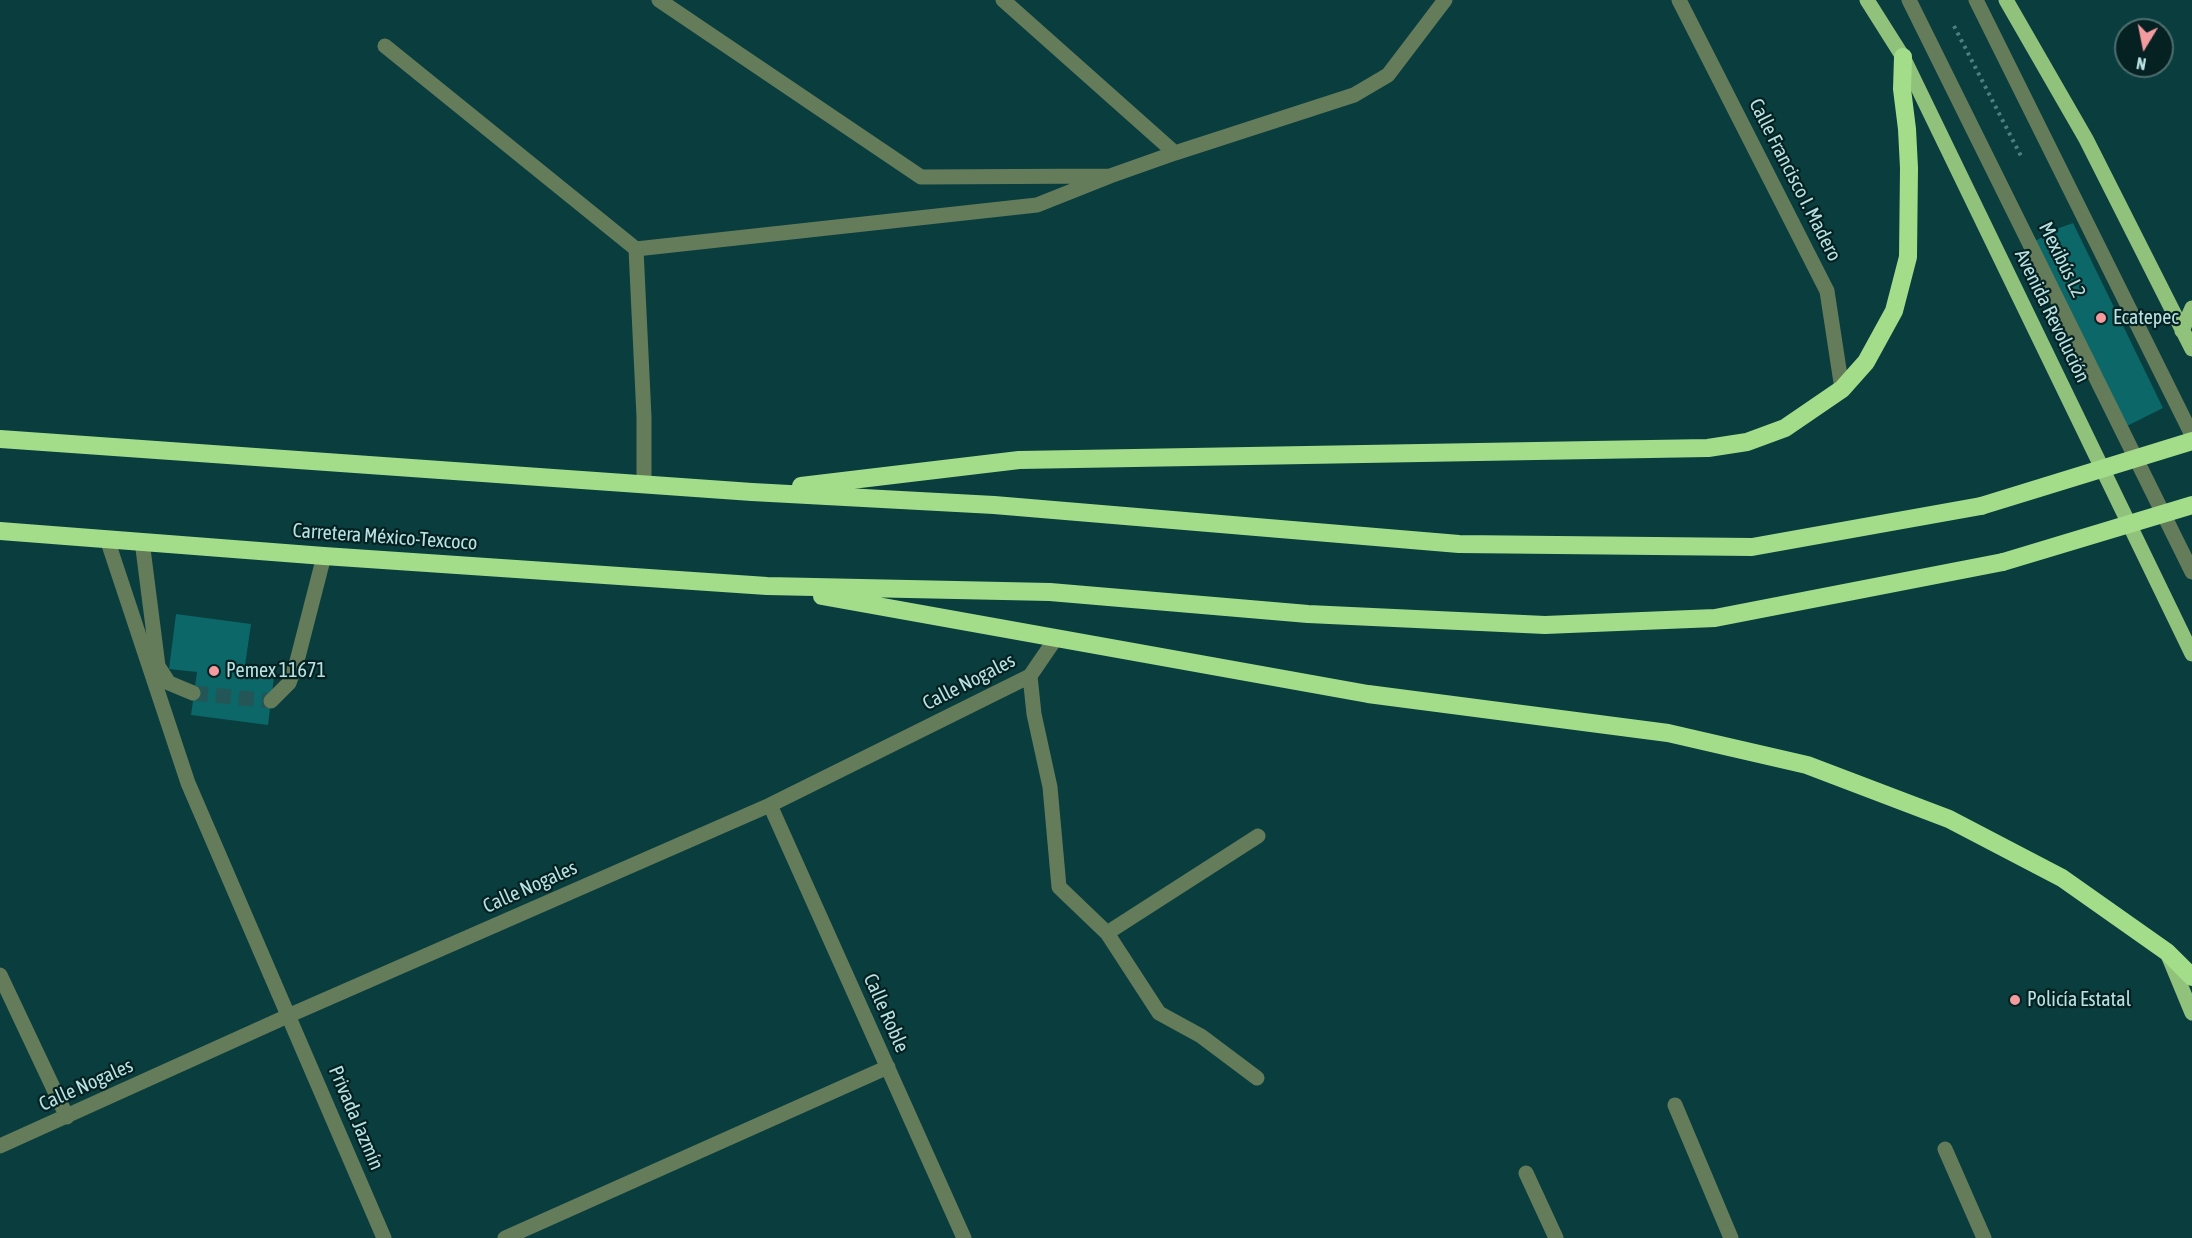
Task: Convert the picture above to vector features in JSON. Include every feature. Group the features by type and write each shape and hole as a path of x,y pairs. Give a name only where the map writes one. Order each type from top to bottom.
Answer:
{"highway":[{"path":"752,492 1019,460 1708,448 1747,442 1785,428 1842,389 1866,362 1894,311 1908,257 1909,168 1902,89 1903,57"},
{"path":"0,439 752,492 994,505 1459,544 1752,547 1981,506 2192,441"},
{"path":"767,586 1050,592 1308,614 1545,625 1714,618 2003,562 2192,505"},
{"name":"Carretera México-Texcoco","path":"0,531 767,586"},
{"path":"767,586 1368,694 1668,733 1807,765 1949,819 2062,878 2167,952 2192,977"}],"main road":[{"name":"Avenida Revolución","path":"1867,0 1903,57 2192,654"},
{"path":"2006,0 2086,140 2192,349"},
{"path":"2182,331 2192,308"},
{"path":"2167,952 2192,1013"}],"street":[{"path":"659,0 921,177 1110,176"},
{"path":"1003,0 1176,153"},
{"path":"385,46 636,249 1037,205 1176,153 1353,95 1388,75 1445,0"},
{"name":"Calle Francisco I. Madero","path":"1680,0 1827,291 1842,389"},
{"name":"Mexibús L2","path":"1909,0 2192,572"},
{"name":"Mexibús L2","path":"1977,0 2192,435"},
{"path":"636,249 644,417 644,484"},
{"name":"Privada Jazmín","path":"107,539 189,783 384,1238"},
{"path":"142,542 158,666 169,683 193,693"},
{"path":"271,701 289,683 297,661 324,556"},
{"name":"Calle Nogales","path":"0,1146 290,1015 770,805 1030,676 1056,638"},
{"path":"1030,676 1035,714 1050,787 1059,887 1107,933 1159,1013 1201,1036 1257,1078"},
{"name":"Calle Roble","path":"770,805 964,1238"},
{"path":"1107,933 1258,836"},
{"path":"0,975 67,1117"},
{"path":"505,1238 888,1067"},
{"path":"1675,1105 1731,1238"},
{"path":"1945,1149 1984,1238"},
{"path":"1526,1173 1556,1238"}],"path":[{"path":"1951,21 2026,166"}],"building":[{"path":"2073,223 2163,408 2125,427 2035,241"},
{"name":"Pemex 11671","path":"176,614 251,624 244,672 274,677 268,725 191,715 197,672 169,669"}],"tunnel":[{"path":"193,693 271,701"}],"place":[{"name":"Ecatepec","path":"2101,318"},
{"name":"Pemex 11671","path":"214,671"},
{"name":"Policía Estatal","path":"2015,1000"}]}
